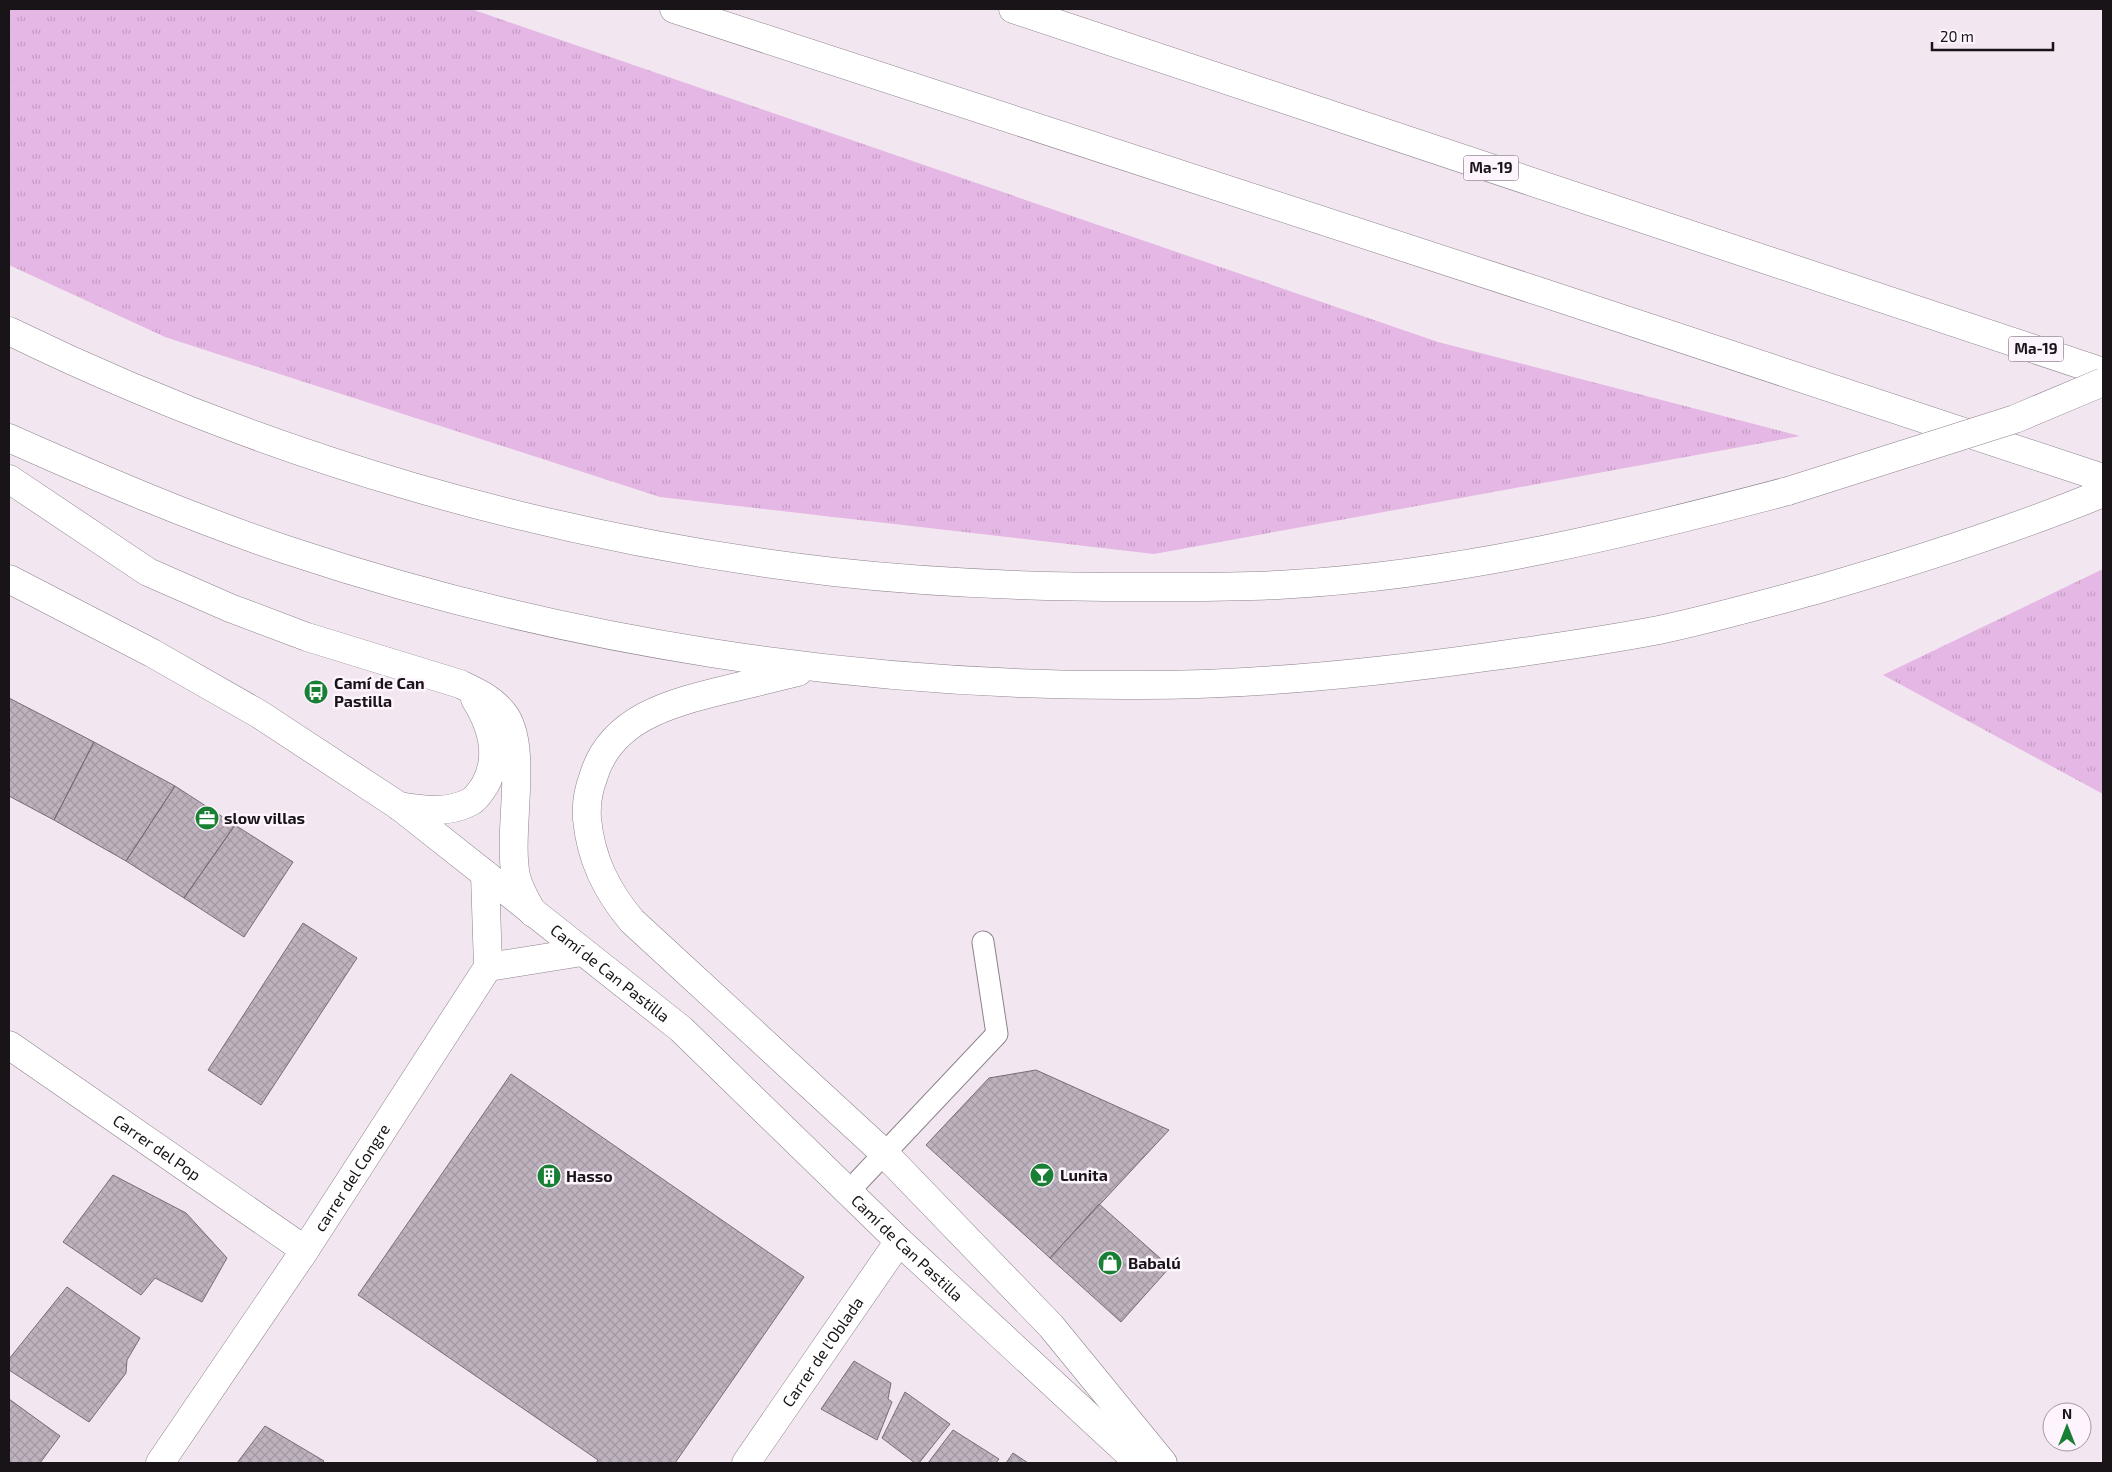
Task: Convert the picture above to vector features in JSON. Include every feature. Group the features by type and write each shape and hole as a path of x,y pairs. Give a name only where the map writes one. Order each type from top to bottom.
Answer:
{"main road":[{"path":"674,9 1544,292 2103,478"},
{"name":"Ma-19","path":"1013,9 2103,372"},
{"path":"9,331 76,364 149,394 277,442 433,493 516,515 606,535 732,557 873,575 1062,587 1187,587 1302,584 1389,575 1566,545 1653,527 1788,491 2015,419 2103,382"},
{"path":"9,438 93,476 192,516 292,551 376,578 538,620 710,654 812,668 948,680 1043,684 1145,686 1251,682 1369,673 1555,648 1661,630 1780,600 1878,572 1972,542 2103,493"},
{"path":"9,478 148,572 230,608 307,637 460,684 479,692 495,704 506,717 513,734 515,754 516,875 522,895 533,913"},
{"name":"Camí de Can Pastilla","path":"9,579 152,653 259,714 399,806 681,1029 898,1241 1139,1463"},
{"path":"812,668 676,702 633,723 602,754 588,793 586,812 588,829 591,849 597,868 617,902 632,921 884,1153 1052,1326 1163,1463"},
{"path":"399,806 427,811 454,808 472,802 489,778 493,764 493,737 482,709 475,698 460,684"},
{"path":"485,874 488,967 582,952"},
{"name":"carrer del Congre","path":"160,1463 305,1250 488,967"},
{"name":"Carrer del Pop","path":"9,1045 305,1250"},
{"name":"Carrer de l'Oblada","path":"746,1463 898,1241"}],"lane":[{"path":"848,1192 997,1034 983,942"}],"green space":[{"path":"9,9 471,9 1438,342 1800,436 1154,554 660,497 165,337 9,265"},
{"path":"2103,569 2103,794 1883,675"}],"building":[{"path":"9,698 94,742 54,820 9,796"},
{"path":"94,742 175,786 126,861 54,820"},
{"path":"175,786 235,825 184,898 126,861"},
{"path":"235,825 293,862 244,937 184,898"},
{"path":"303,923 357,958 261,1105 208,1070"},
{"name":"Lunita","path":"1036,1070 1169,1130 1050,1258 926,1145 989,1078"},
{"name":"Hasso","path":"511,1074 804,1277 675,1463 596,1463 598,1460 358,1295"},
{"path":"113,1175 186,1213 227,1258 202,1302 155,1278 141,1295 63,1242"},
{"name":"Babalú","path":"1099,1204 1170,1267 1121,1322 1050,1258"},
{"path":"67,1287 140,1338 127,1360 126,1373 89,1422 9,1370 9,1359"},
{"path":"854,1361 891,1383 888,1399 892,1402 877,1440 821,1409"},
{"path":"905,1392 950,1424 919,1463 915,1463 882,1438"},
{"path":"9,1399 60,1436 40,1463 9,1463"},
{"path":"265,1426 324,1461 322,1463 237,1463"},
{"path":"953,1430 999,1459 996,1463 928,1463"},
{"path":"1013,1453 1028,1463 1006,1463"}],"place":[{"name":"Camí de Can Pastilla","path":"316,692"},
{"name":"slow villas","path":"207,818"},
{"name":"Lunita","path":"1042,1175"},
{"name":"Hasso","path":"549,1176"},
{"name":"Babalú","path":"1110,1263"}]}
